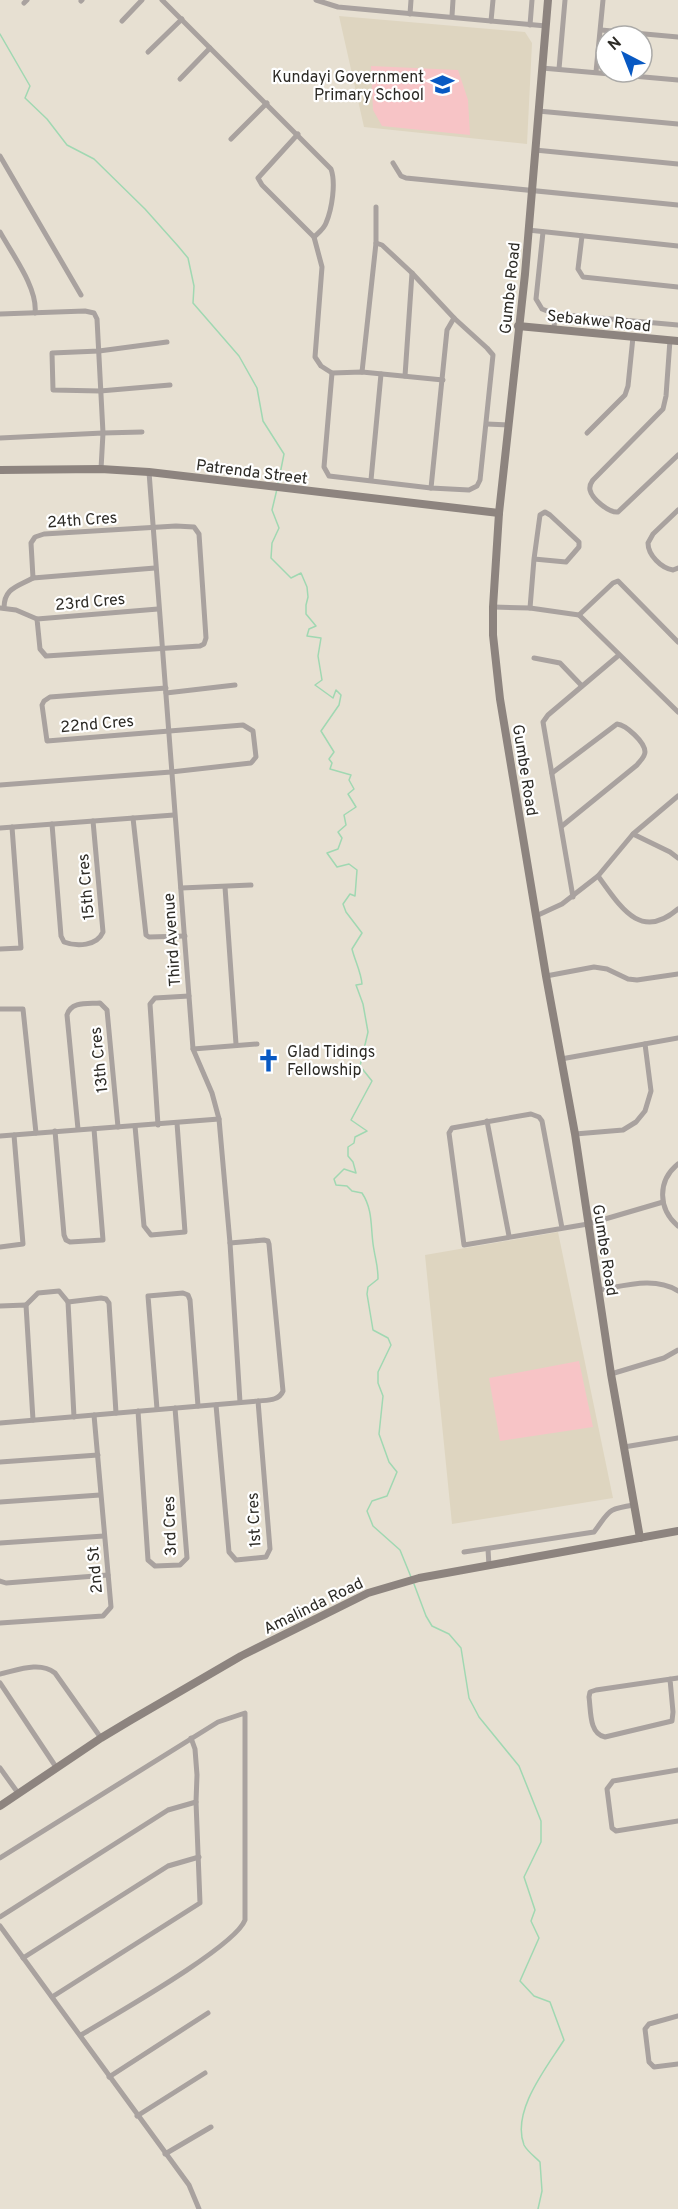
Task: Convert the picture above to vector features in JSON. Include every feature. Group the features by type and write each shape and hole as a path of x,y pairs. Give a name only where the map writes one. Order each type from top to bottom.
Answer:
{"street":[{"path":"122,21 142,0"},
{"path":"162,0 327,163 333,174 326,222 314,237"},
{"path":"316,0 338,7 546,26"},
{"path":"410,14 411,0"},
{"path":"452,16 453,0"},
{"path":"491,21 493,0"},
{"path":"530,25 532,0"},
{"name":"Gumbe Road","path":"548,0 528,230 499,513 493,607 495,653 536,916 575,1134 610,1374 640,1538"},
{"path":"559,69 565,0"},
{"path":"601,24 603,0"},
{"path":"148,52 182,19"},
{"path":"654,35 678,37"},
{"path":"180,79 210,48"},
{"path":"542,68 594,72"},
{"path":"654,78 678,80"},
{"path":"231,139 267,104"},
{"path":"538,111 678,124"},
{"path":"298,134 258,178 262,185 314,237 322,267 315,357 321,366 332,373 362,372 443,380"},
{"path":"535,150 678,164"},
{"path":"0,156 81,295"},
{"path":"393,163 401,176 406,178 678,205"},
{"path":"362,372 376,243 376,207"},
{"path":"528,230 678,246"},
{"path":"0,232 32,290 36,303 35,313"},
{"path":"543,232 536,299 542,309 555,314 678,325"},
{"path":"582,236 578,269 583,277 678,287"},
{"path":"332,373 325,471 333,477 431,488 469,490 477,486 480,480 487,424 493,355 412,273 382,245 376,243"},
{"path":"405,376 412,273"},
{"path":"0,314 91,311 97,319 103,433 101,469"},
{"path":"554,329 555,314"},
{"path":"431,488 447,330 454,318"},
{"name":"Sebakwe Road","path":"518,326 674,340"},
{"path":"587,433 625,395 633,337"},
{"path":"674,340 663,409 593,480 591,493 609,511 618,512 678,455"},
{"path":"167,342 99,351 52,353 53,390 100,391 170,385"},
{"path":"371,480 381,374"},
{"path":"487,424 509,425"},
{"path":"0,438 142,432"},
{"name":"Patrenda Street","path":"0,470 101,469 149,472 499,513"},
{"name":"Third Avenue","path":"149,472 193,1049 212,1093 219,1119 240,1402"},
{"path":"678,510 653,534 648,543 649,552 663,567 672,570 678,568"},
{"path":"530,608 534,559 539,518 545,512 579,542 579,548 566,562 534,559"},
{"name":"24th Cres","path":"33,578 31,543 39,535 190,526 195,528 199,534 206,641 200,646 163,650"},
{"path":"37,619 16,610 2,608 7,592 33,578 155,568"},
{"path":"579,615 612,583 618,581 678,642"},
{"path":"493,607 530,608 579,615 678,712"},
{"name":"23rd Cres","path":"158,609 37,619 40,649 46,656 163,650"},
{"path":"573,897 543,722 548,715 619,655"},
{"path":"534,658 560,663 582,686"},
{"path":"166,690 234,685"},
{"name":"22nd Cres","path":"166,690 50,697 42,705 47,741 169,731"},
{"path":"552,773 617,724 624,725 643,745 645,751 644,757 637,765 562,826"},
{"path":"0,785 171,772 251,763 256,757 253,731 243,725 169,731"},
{"path":"536,916 573,897 598,876 633,834 678,796"},
{"path":"0,828 174,815"},
{"path":"134,818 146,935 149,937 185,936"},
{"name":"15th Cres","path":"52,824 61,936 64,942 72,945 94,942 101,937 103,932 93,821"},
{"path":"0,949 21,948 12,827"},
{"path":"633,834 678,858"},
{"path":"598,876 625,912 633,918 651,922 658,921 678,909"},
{"path":"181,888 251,885"},
{"path":"225,887 236,1044"},
{"path":"546,976 594,968 607,969 628,979 637,980 678,975"},
{"path":"158,1125 150,1002 155,998 189,996"},
{"name":"13th Cres","path":"78,1129 67,1015 73,1006 100,1003 107,1010 118,1128"},
{"path":"0,1009 24,1009 36,1133"},
{"path":"561,1059 678,1038"},
{"path":"193,1049 257,1044"},
{"path":"575,1134 623,1130 636,1122 645,1111 651,1091 645,1044"},
{"path":"562,1228 542,1121 539,1117 531,1114 455,1126 450,1131 464,1245 588,1224 663,1202"},
{"path":"0,1136 219,1119"},
{"path":"487,1121 509,1236"},
{"path":"135,1126 144,1226 151,1235 185,1232 177,1123"},
{"path":"55,1131 64,1235 70,1242 103,1240 94,1129"},
{"path":"0,1247 23,1244 14,1135"},
{"path":"678,1164 664,1182 663,1202 666,1212 678,1226"},
{"path":"0,1423 277,1398 283,1391 269,1244 264,1240 230,1243"},
{"path":"599,1290 647,1283 668,1285 678,1291"},
{"path":"33,1420 26,1305 38,1293 59,1291 68,1302 74,1416"},
{"path":"157,1409 148,1296 183,1293 188,1295 190,1300 198,1406"},
{"path":"68,1302 101,1298 106,1299 109,1303 116,1413"},
{"path":"0,1306 26,1305"},
{"path":"610,1374 664,1358 678,1350"},
{"name":"1st Cres","path":"216,1405 229,1552 236,1560 266,1557 270,1549 258,1401"},
{"name":"3rd Cres","path":"138,1411 148,1560 155,1566 180,1565 187,1558 175,1408"},
{"name":"2nd St","path":"0,1623 103,1616 111,1606 94,1415"},
{"path":"624,1448 678,1438"},
{"path":"0,1462 98,1455"},
{"path":"0,1502 100,1495"},
{"path":"464,1552 594,1532 602,1518 611,1510 634,1505"},
{"name":"Amalinda Road","path":"0,1806 101,1738 241,1656 368,1593 419,1578 678,1532"},
{"path":"0,1543 104,1536"},
{"path":"488,1549 489,1566"},
{"path":"0,1581 6,1583 108,1575"},
{"path":"0,1674 40,1666 48,1667 55,1673 101,1738"},
{"path":"670,1679 672,1721 605,1737 598,1736 594,1732 590,1692 670,1679 678,1678"},
{"path":"0,1683 56,1767"},
{"path":"0,1858 218,1722 245,1713 245,1920 242,1927 216,1951 81,2035"},
{"path":"52,1997 200,1902 196,1761 191,1738"},
{"path":"0,1768 18,1793"},
{"path":"678,1770 613,1781 607,1789 612,1828 616,1831 678,1821"},
{"path":"0,1917 168,1810 196,1802"},
{"path":"23,1958 168,1866 199,1857"},
{"path":"0,1926 189,2185 199,2209"},
{"path":"109,2077 208,2013"},
{"path":"678,2016 649,2024 645,2029 649,2062 654,2067 678,2064"},
{"path":"137,2116 205,2073"},
{"path":"165,2154 211,2127"}],"shaded area":[{"name":"Kundayi Government Primary School","path":"339,16 525,32 532,43 527,144 364,127"},
{"path":"371,66 458,70 468,100 470,135 382,126 373,110"},
{"path":"558,1232 613,1498 452,1524 425,1255"},
{"path":"579,1361 593,1427 500,1441 489,1378"}],"waterway":[{"path":"0,34 30,86 25,98 47,119 67,145 94,159 145,209 188,258 194,286 193,303 239,356 257,388 263,421 284,454 278,484"},
{"path":"277,489 272,510 279,528 272,543 271,558 291,578 301,573 307,587 306,614 316,626 309,629 307,636 321,638 318,656 322,680 315,685 333,698 336,690 341,695 339,705 321,731 334,752 329,759 332,763 330,769 351,775 349,780 354,789 348,794 356,807 344,815 346,825 338,832 342,838 338,849 327,853 337,867 349,864 357,870 355,896 350,894 343,904 346,912 362,933 352,949 362,984 356,985 363,1004 368,1032 360,1066 372,1081 351,1120 367,1131 355,1137 354,1143 348,1147 348,1156 353,1162 356,1173 344,1169 334,1179 336,1185 347,1186 352,1191 362,1193 366,1200 378,1279 368,1287 367,1294 373,1330 388,1338 391,1345 378,1372 378,1383 383,1396 379,1434 389,1462 397,1472 387,1496 372,1501 367,1511 373,1526 400,1550 411,1577"},
{"path":"414,1584 432,1626 449,1634 461,1648 469,1698 479,1717 519,1766 541,1821 541,1842 524,1877 535,1910 531,1921 539,1938 520,1981 534,1996 550,2002 564,2040 540,2076 526,2104 522,2118 521,2132 524,2145 540,2162 542,2191 538,2209"}],"place":[{"name":"Kundayi Government Primary School","path":"442,85"},
{"name":"Glad Tidings Fellowship","path":"269,1060"}]}
